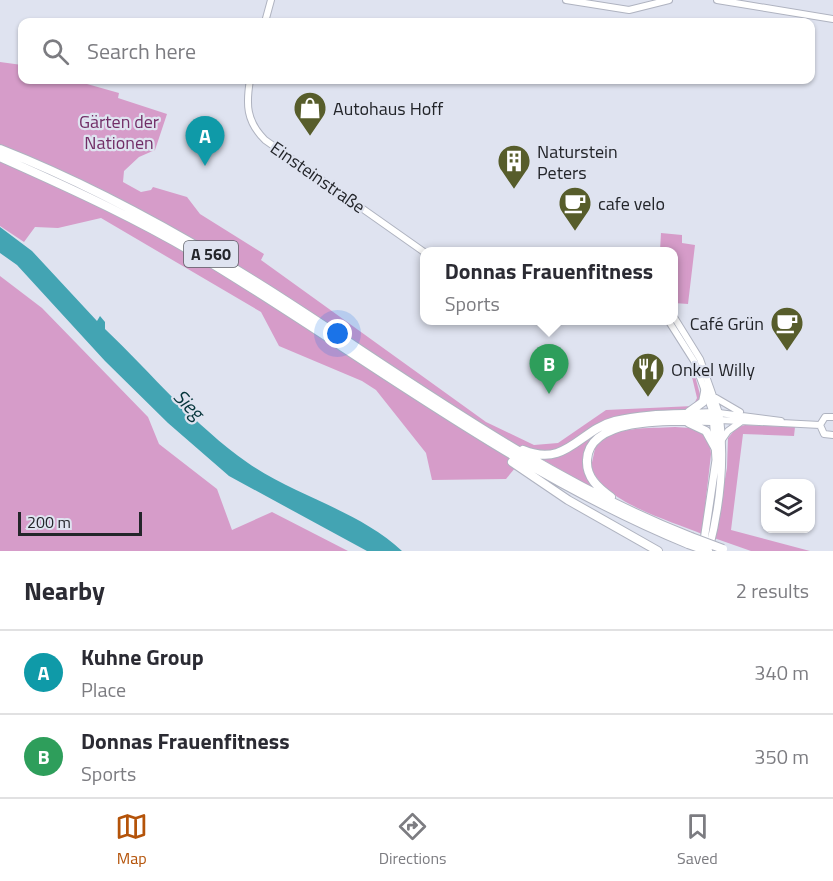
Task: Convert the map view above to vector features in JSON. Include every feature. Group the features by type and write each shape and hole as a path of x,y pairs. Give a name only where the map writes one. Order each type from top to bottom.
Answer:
{"highway":[{"name":"A 560","path":"0,149 99,193 182,237 268,289 496,438 589,492 708,551"},
{"name":"A 560","path":"0,157 113,209 194,253 468,430 585,498 690,541 726,550"},
{"path":"496,438 532,453 553,454 566,450 612,422 690,412 699,407 706,387"},
{"path":"671,415 716,417"},
{"path":"631,512 602,491 591,478 587,460 591,446 600,435 617,427 716,417"},
{"path":"686,421 706,431 719,445"},
{"path":"468,430 568,501 658,551"}],"main road":[{"path":"708,551 717,508 719,445 716,417"},
{"path":"701,551 719,445"}],"street":[{"path":"266,18 271,0"},
{"path":"566,0 629,10 669,0"},
{"path":"717,0 833,19"},
{"name":"Einsteinstraße","path":"249,84 247,99 249,118 265,140 420,249"},
{"path":"678,323 700,359 716,398 716,417"},
{"path":"671,325 692,356 716,417"},
{"path":"716,398 749,415"},
{"path":"716,417 749,415 820,425"},
{"path":"716,417 742,421 780,421"},
{"path":"833,417 825,417 820,425 822,432 833,435"},
{"path":"719,445 728,430 742,421"}],"green space":[{"name":"Gärten der Nationen","path":"0,62 18,64 18,84 87,84 119,93 118,98 167,114 155,150 139,157 124,171 123,182 141,192 151,190 153,187 187,197 200,214 264,254 261,260 486,422 534,445 558,443 606,410 692,406 686,411 626,416 559,450 530,450 506,479 432,480 426,453 376,390 362,381 279,346 261,312 101,218 58,228 35,227 24,242 0,226"},
{"path":"661,233 682,235 682,243 695,245 688,304 678,303 678,247 660,247"},
{"path":"0,276 42,308 148,417 159,444 217,489 232,530 272,512 348,551 0,551"},
{"path":"695,376 701,398 694,404 697,398 692,377"},
{"path":"745,425 795,427 794,436 743,434 731,530 810,551 751,551 714,538 727,468 728,438 737,427"},
{"path":"675,427 703,432 710,445 711,454 702,534 639,509 623,500 598,480 591,467 596,444 605,438 634,429"},
{"path":"602,428 605,429 596,435 586,451 598,491 538,457 545,457"}],"water":[{"path":"0,227 32,251 97,321 100,316 105,322 105,329 191,416 228,448 267,475 366,525 402,551 367,551 229,476 168,423 105,361 17,265 0,253"}],"place":[{"name":"Autohaus Hoff","path":"310,137"},
{"name":"Kuhne Group","path":"205,166"},
{"name":"Naturstein Peters","path":"514,190"},
{"name":"cafe velo","path":"575,232"},
{"name":"Café Grün","path":"787,352"},
{"name":"Donnas Frauenfitness","path":"549,394"},
{"name":"Onkel Willy","path":"648,398"}],"water label":[{"name":"Sieg","path":"189,404"}]}
